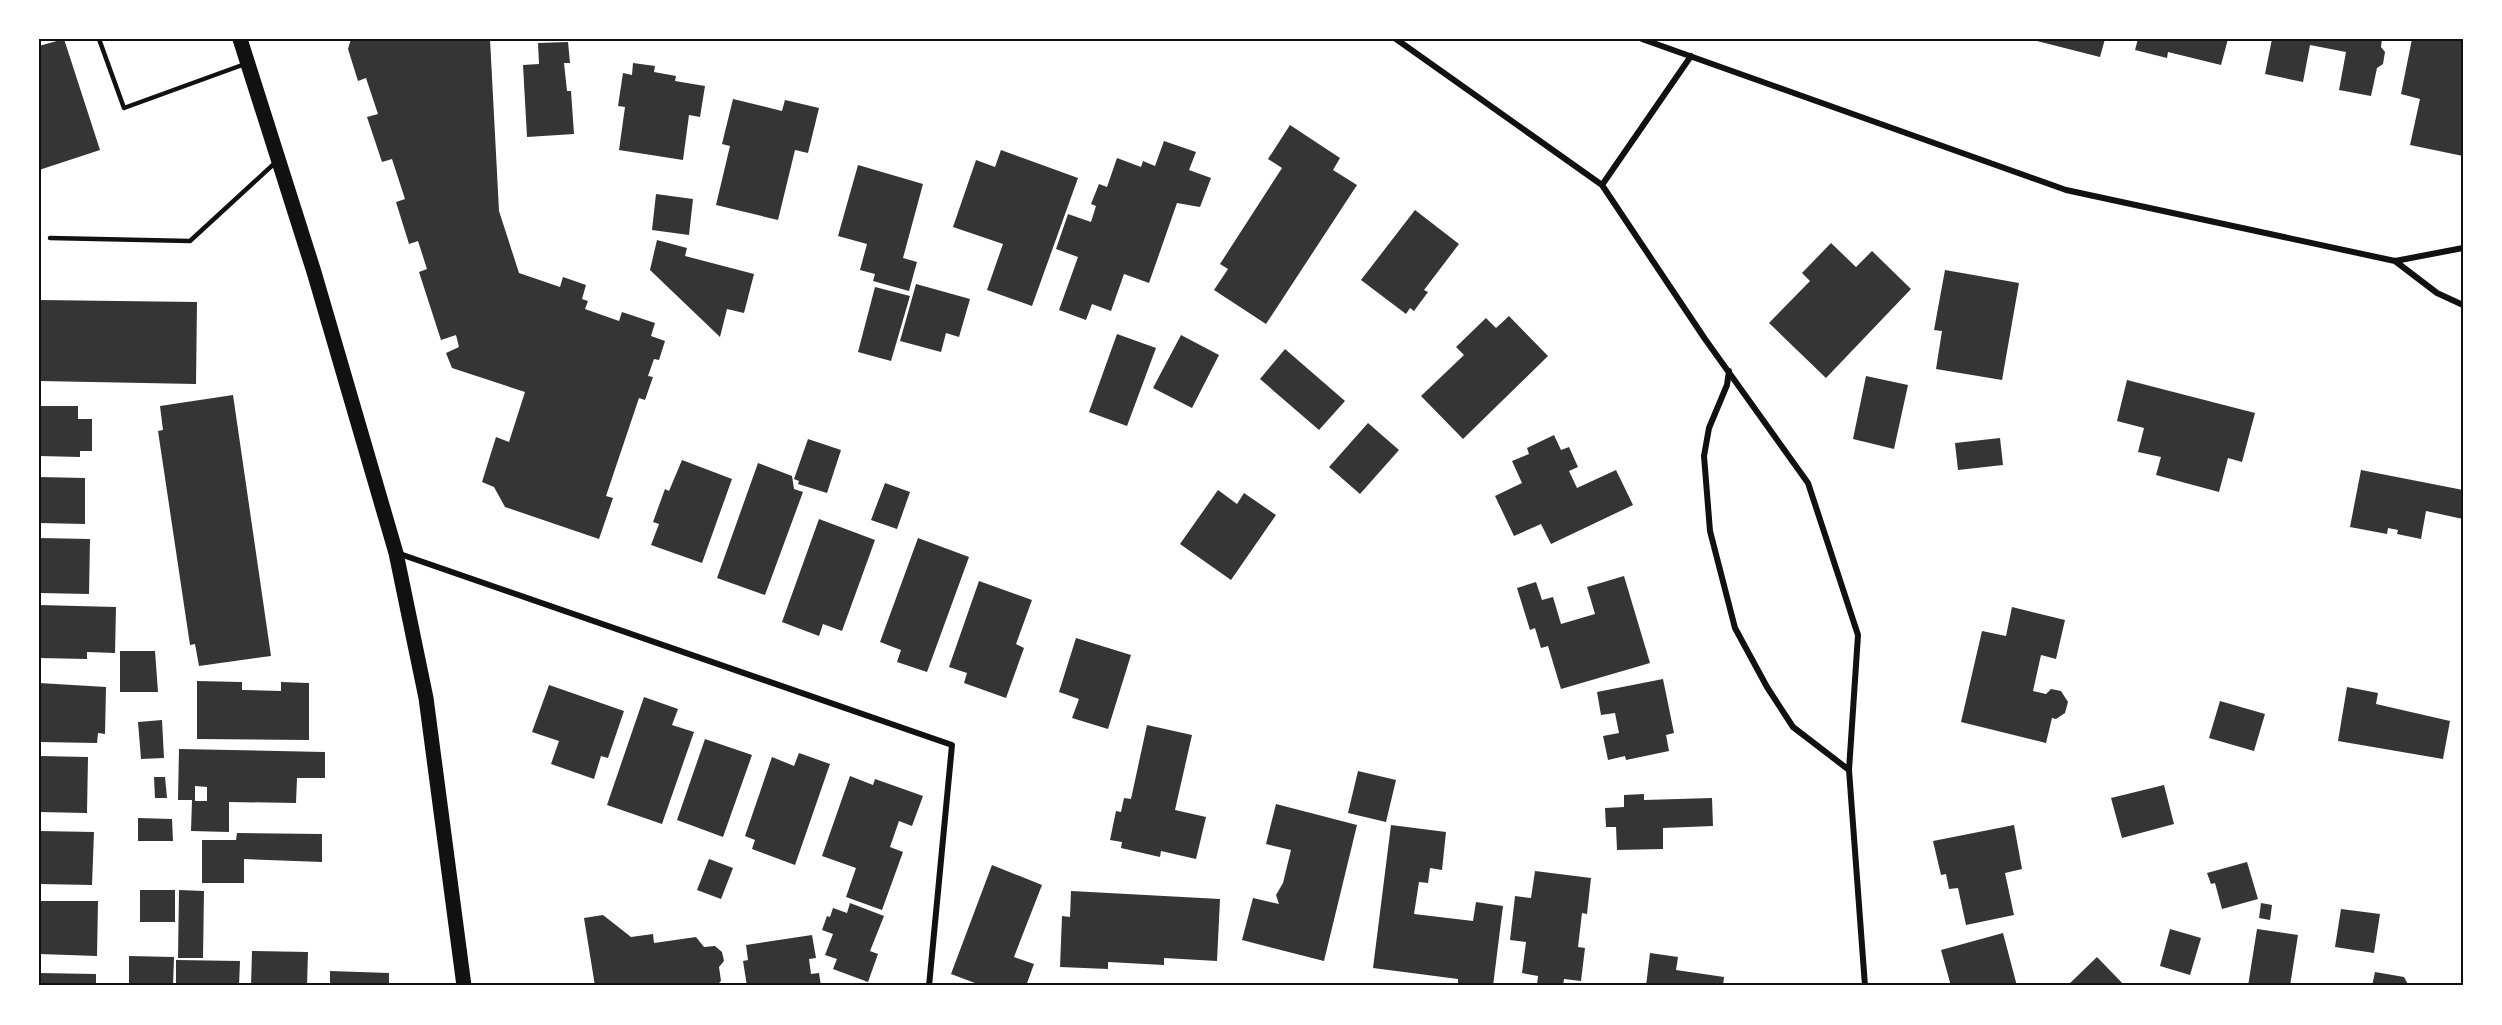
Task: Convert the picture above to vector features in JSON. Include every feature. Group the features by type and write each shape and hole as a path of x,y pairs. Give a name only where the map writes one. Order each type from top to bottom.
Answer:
{"main road":[{"path":"240,39 355,407 396,553 426,698 464,986"}],"street":[{"path":"1396,39 1602,184 1705,339 1808,483 1858,634 1849,770 1865,986"},
{"path":"1642,39 2066,190 2395,261 2463,248"},
{"path":"1602,184 1690,57"},
{"path":"2395,261 2437,293 2463,305"},
{"path":"1730,371 1727,385 1709,429 1704,456 1710,531 1735,628 1767,687 1794,727 1849,770"},
{"path":"396,553 952,745 928,986"}],"lane":[{"path":"99,39 124,108 247,63"},
{"path":"50,238 190,241 278,160"}],"building":[{"path":"64,39 100,150 39,170 39,46"},
{"path":"351,39 490,39 499,211 519,273 560,287 563,277 586,285 582,299 588,301 585,309 619,321 622,312 655,323 651,336 665,341 659,360 654,359 648,376 653,377 645,400 639,398 606,496 613,498 599,539 505,507 494,487 482,482 496,437 509,442 525,392 452,368 446,353 459,347 456,335 441,340 419,272 427,269 418,241 409,244 396,202 405,199 392,159 382,162 367,117 378,114 366,78 358,81 348,49"},
{"path":"2038,39 2105,39 2100,57 2037,41"},
{"path":"2138,39 2228,39 2221,65 2168,52 2167,58 2135,50"},
{"path":"2272,39 2382,39 2381,47 2385,52 2383,64 2377,68 2371,96 2339,90 2346,52 2310,45 2303,82 2265,74"},
{"path":"2412,39 2463,39 2463,156 2410,145 2420,99 2401,94"},
{"path":"568,42 570,63 564,63 567,91 571,91 574,134 527,137 523,65 539,64 538,43"},
{"path":"633,63 655,66 654,72 676,76 675,81 705,86 700,117 689,115 683,160 619,150 625,107 618,106 623,73 632,75"},
{"path":"733,99 782,111 785,100 819,108 808,153 795,150 778,220 716,205 730,146 722,144"},
{"path":"1290,125 1340,158 1333,170 1357,185 1266,324 1214,290 1228,269 1220,264 1282,168 1268,159"},
{"path":"1164,141 1196,152 1189,170 1211,178 1200,207 1177,203 1149,283 1124,274 1111,311 1092,304 1086,320 1059,310 1078,257 1056,249 1068,214 1091,222 1096,206 1091,204 1099,184 1107,187 1117,158 1141,167 1143,161 1155,166"},
{"path":"1001,150 1078,178 1032,306 987,290 1003,244 953,227 976,160 995,167"},
{"path":"858,165 923,184 903,258 917,262 909,291 873,281 875,274 860,270 867,244 838,236"},
{"path":"656,194 693,199 689,235 652,230"},
{"path":"1415,210 1459,244 1424,290 1428,292 1414,311 1410,308 1406,314 1361,280"},
{"path":"657,240 687,248 685,256 754,274 744,313 727,309 720,337 650,270"},
{"path":"1831,243 1856,267 1872,251 1911,289 1826,378 1769,323 1810,281 1802,273"},
{"path":"1945,270 2019,283 2002,380 1936,369 1942,331 1934,330"},
{"path":"916,284 970,299 959,337 946,333 941,352 900,341"},
{"path":"875,287 910,296 891,361 858,352"},
{"path":"39,300 197,302 196,384 39,381"},
{"path":"1509,316 1548,356 1463,439 1421,396 1464,355 1456,347 1486,318 1496,328"},
{"path":"1117,334 1156,348 1127,426 1089,412"},
{"path":"1181,335 1219,355 1192,408 1153,388"},
{"path":"1285,349 1345,401 1319,430 1260,379"},
{"path":"1866,376 1908,385 1894,449 1853,439"},
{"path":"2127,380 2255,413 2242,462 2228,458 2219,492 2156,475 2161,457 2138,452 2144,428 2117,421"},
{"path":"233,395 271,656 199,666 195,644 190,645 158,431 163,430 160,406"},
{"path":"39,406 78,406 78,419 92,419 92,451 80,451 80,457 39,456"},
{"path":"1368,423 1399,450 1360,494 1329,467"},
{"path":"1554,435 1561,450 1569,447 1578,467 1569,471 1577,488 1616,470 1633,505 1551,544 1541,524 1514,536 1495,496 1522,483 1512,461 1529,454 1527,448"},
{"path":"2000,438 2003,465 1958,470 1955,443"},
{"path":"808,439 841,450 827,493 798,484 799,481 794,479"},
{"path":"682,460 732,479 702,563 651,545 659,524 653,522 665,489 669,491"},
{"path":"758,463 792,476 794,489 803,492 765,595 717,578"},
{"path":"2361,470 2463,490 2463,519 2426,511 2421,539 2397,534 2398,530 2388,528 2387,534 2350,527"},
{"path":"39,477 85,478 85,524 39,523"},
{"path":"885,483 910,492 897,529 871,520"},
{"path":"1218,490 1237,504 1244,493 1276,515 1231,580 1180,544"},
{"path":"819,519 875,540 842,631 823,624 819,636 782,622"},
{"path":"39,538 90,539 89,594 39,593"},
{"path":"918,538 969,557 927,672 897,662 901,650 880,642"},
{"path":"1624,576 1650,663 1561,689 1548,646 1541,648 1535,628 1530,630 1517,588 1536,582 1542,600 1553,597 1561,624 1595,614 1587,587"},
{"path":"979,581 1032,600 1016,644 1024,648 1006,698 964,683 967,673 949,667"},
{"path":"39,605 116,607 115,653 87,652 87,659 39,658"},
{"path":"2012,607 2065,620 2056,659 2041,655 2033,691 2046,694 2051,689 2061,691 2068,702 2065,713 2056,719 2052,718 2046,743 1961,722 1982,631 2006,636"},
{"path":"1076,638 1131,655 1108,729 1072,718 1079,699 1059,692"},
{"path":"120,651 155,651 158,692 120,692"},
{"path":"1663,679 1674,733 1666,735 1669,751 1626,760 1625,756 1608,760 1603,736 1619,733 1615,713 1601,715 1597,692"},
{"path":"197,681 242,682 242,690 281,691 281,682 309,683 309,740 197,739"},
{"path":"39,683 106,687 105,734 98,733 97,743 39,742"},
{"path":"549,685 624,711 608,758 601,756 594,779 551,764 559,741 532,732"},
{"path":"2347,687 2378,693 2376,704 2450,721 2443,759 2338,741"},
{"path":"644,697 678,709 672,725 694,732 662,824 607,805"},
{"path":"2220,701 2265,714 2254,751 2209,738"},
{"path":"162,720 164,758 141,759 138,722"},
{"path":"1147,725 1192,735 1175,810 1206,817 1196,859 1161,851 1160,857 1121,848 1122,842 1110,840 1116,811 1121,812 1124,798 1131,799"},
{"path":"705,739 752,755 723,837 677,820"},
{"path":"179,749 325,752 325,778 297,778 296,803 229,802 229,832 191,831 192,800 178,800","holes":["195,786 207,787 207,801 195,801"]},
{"path":"799,753 830,764 795,865 752,849 755,840 745,836 772,757 794,766"},
{"path":"39,756 88,757 87,813 39,812"},
{"path":"1358,771 1396,780 1386,822 1348,813"},
{"path":"850,776 873,785 875,779 923,796 912,826 899,821 890,847 903,852 882,910 846,897 856,868 822,856"},
{"path":"154,777 165,777 167,798 155,798"},
{"path":"2164,785 2174,824 2122,838 2111,798"},
{"path":"1644,794 1644,800 1712,798 1713,826 1663,828 1663,849 1617,850 1616,827 1606,827 1605,808 1624,807 1624,795"},
{"path":"1276,804 1357,825 1324,961 1242,940 1253,898 1279,904 1276,895 1283,883 1291,850 1266,844"},
{"path":"138,818 172,819 173,841 138,841"},
{"path":"1391,825 1446,832 1442,870 1430,868 1428,883 1419,882 1414,914 1473,921 1476,902 1503,906 1493,986 1458,986 1458,979 1373,968"},
{"path":"2014,825 2022,869 2005,873 2014,915 1966,925 1958,888 1949,889 1946,874 1941,875 1933,841"},
{"path":"39,831 94,832 92,885 39,884"},
{"path":"237,833 322,834 322,862 244,859 244,883 202,883 202,840 236,840"},
{"path":"709,859 733,868 721,899 697,890"},
{"path":"2247,862 2258,899 2222,909 2215,883 2211,884 2207,873"},
{"path":"992,865 1042,885 1014,957 1034,964 1026,986 983,986 951,974"},
{"path":"1535,871 1591,878 1587,914 1582,913 1578,947 1585,948 1581,981 1564,979 1563,986 1537,985 1538,976 1522,973 1526,942 1510,940 1515,896 1531,898"},
{"path":"140,890 175,890 175,922 140,922"},
{"path":"179,890 204,891 203,958 178,958"},
{"path":"1071,891 1220,899 1217,961 1164,958 1164,965 1108,962 1108,969 1060,967 1062,916 1070,917"},
{"path":"39,901 98,901 97,956 39,954"},
{"path":"850,903 884,916 870,951 878,954 868,982 833,969 837,959 825,955 833,934 822,930 827,916 830,917 833,908 847,913"},
{"path":"2261,903 2272,905 2270,920 2259,918"},
{"path":"2341,909 2380,914 2374,953 2335,947"},
{"path":"603,915 631,937 653,934 654,943 696,937 704,947 715,946 722,952 724,961 719,967 721,981 716,986 595,986 584,918"},
{"path":"2170,929 2201,938 2190,975 2160,966"},
{"path":"2257,929 2298,935 2290,986 2248,986"},
{"path":"2003,933 2017,986 1951,986 1941,950"},
{"path":"812,935 816,958 809,959 811,974 819,973 821,986 747,986 743,961 748,960 746,945"},
{"path":"252,951 308,952 307,986 251,986"},
{"path":"1650,953 1678,957 1676,970 1724,977 1723,986 1646,986"},
{"path":"129,956 174,957 173,986 129,986"},
{"path":"2097,957 2125,986 2067,986"},
{"path":"176,960 240,961 239,986 176,986"},
{"path":"330,971 389,973 389,986 330,986"},
{"path":"2375,972 2404,977 2409,986 2372,986"},
{"path":"39,973 96,974 96,986 39,986"}]}
